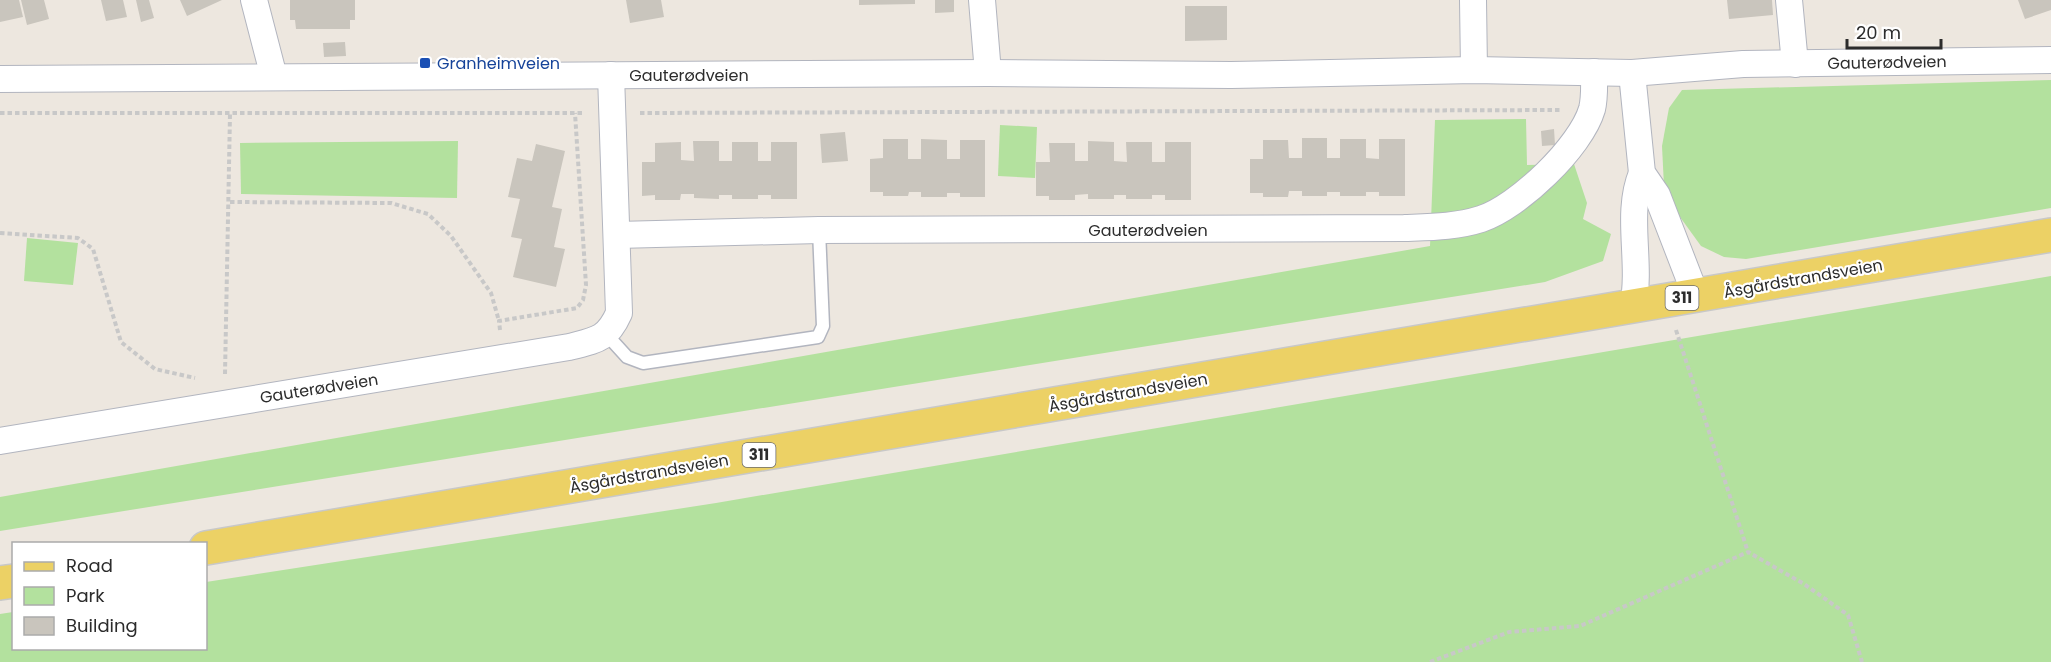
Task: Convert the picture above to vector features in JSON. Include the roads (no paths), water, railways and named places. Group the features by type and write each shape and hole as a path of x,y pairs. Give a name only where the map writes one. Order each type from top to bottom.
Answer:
{"main road":[{"name":"Åsgårdstrandsveien","path":"207,548 2051,235"}],"street":[{"path":"254,0 274,77"},
{"path":"982,0 988,74"},
{"path":"1473,0 1474,70"},
{"path":"1789,0 1795,63"},
{"name":"Gauterødveien","path":"0,79 611,75 1231,75 1474,70 1632,73 1795,63 2051,60"},
{"name":"Gauterødveien","path":"617,235 819,230 1145,231 1404,228 1464,224 1484,218 1515,203 1567,150 1592,110 1594,72"},
{"path":"1632,73 1642,173 1657,195 1681,299"},
{"name":"Gauterødveien","path":"0,441 224,394 503,357 569,346 607,334 619,313 611,75"},
{"path":"1633,306 1638,282 1634,220 1635,189 1642,173"}],"lane":[{"path":"607,334 627,357 644,363 818,337 822,330 819,230"}],"place":[{"name":"Granheimveien","path":"425,63"}]}
